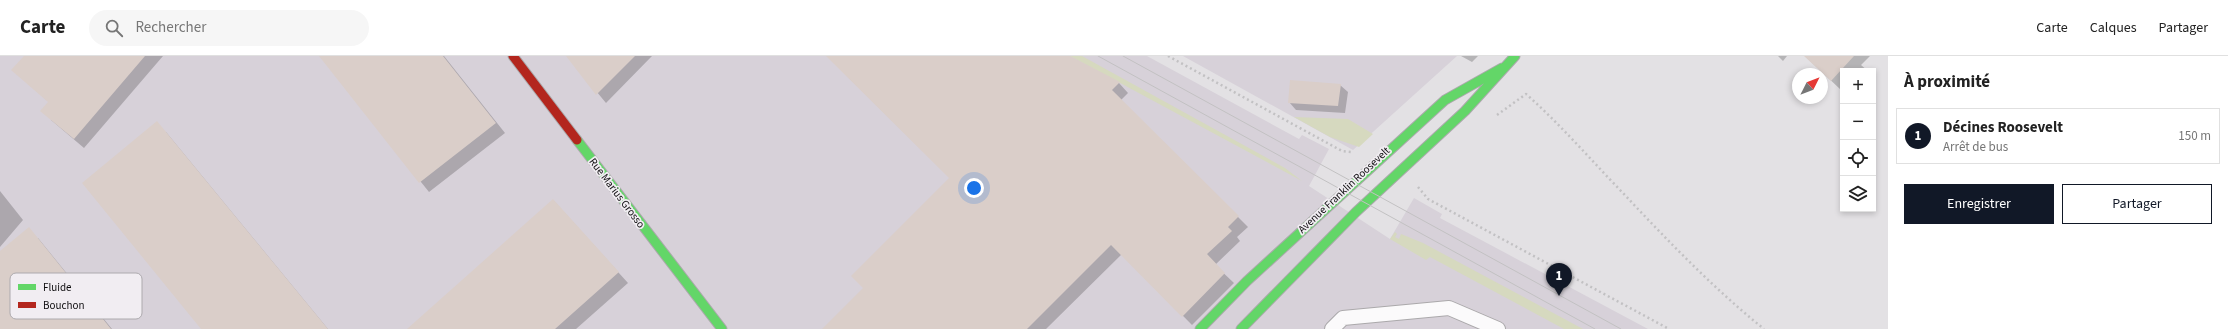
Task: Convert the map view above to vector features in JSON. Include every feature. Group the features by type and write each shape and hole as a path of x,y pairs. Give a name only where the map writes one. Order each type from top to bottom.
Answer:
{"street":[{"name":"Rue Marius Grosso","path":"513,56 722,329"},
{"name":"Avenue Franklin Roosevelt","path":"1241,329 1315,253 1465,112 1502,68 1515,56"},
{"name":"Avenue Franklin Roosevelt","path":"1200,329 1247,281 1296,235 1445,100 1502,68"}],"lane":[{"path":"1332,329 1343,318 1449,308 1498,329"}],"path":[{"path":"1168,56 1342,151 1358,153"},
{"path":"1495,116 1526,94 1547,112 1636,208 1728,300 1764,329"},
{"path":"1413,181 1428,199 1669,329"}],"shaded area":[{"path":"0,56 1147,56 1299,139 1302,135 1329,149 1309,186 1390,239 1414,198 1442,214 1440,218 1648,329 0,329"},
{"path":"1183,56 1457,56 1353,150"}],"green space":[{"path":"1070,56 1082,56 1285,168 1302,181"},
{"path":"1294,117 1348,119 1373,134 1359,147 1330,137"},
{"path":"1395,232 1397,234 1395,237 1399,239 1401,234 1423,243 1583,329 1564,329 1430,257 1426,260 1390,239"}],"building":[{"path":"24,56 145,56 74,139 40,111 48,102 11,70"},
{"path":"319,56 443,56 496,123 419,183"},
{"path":"566,56 635,56 596,95"},
{"path":"826,56 1070,56 1120,82 1112,90 1239,216 1228,227 1232,231 1207,254 1225,273 1182,317 1111,245 1027,329 822,329 863,288 851,276 949,178"},
{"path":"1804,56 1854,56 1843,68 1840,68 1840,71 1831,81 1828,78 1828,68 1817,68"},
{"path":"1290,80 1341,84 1338,106 1288,103"},
{"path":"157,121 328,329 201,329 82,183"},
{"path":"553,199 619,272 555,329 407,329"},
{"path":"29,227 66,273 10,273 10,319 103,319 111,329 0,329 0,251"}],"tram line":[{"path":"1098,56 1595,329"},
{"path":"1123,56 1621,329"}],"traffic: fast":[{"path":"1241,329 1356,212 1465,111 1515,56"},
{"path":"1200,329 1247,281 1445,100 1502,68"},
{"path":"577,140 722,329"}],"traffic: jam":[{"path":"513,56 577,140"}],"place":[{"name":"Décines Roosevelt","path":"1559,296"}]}
